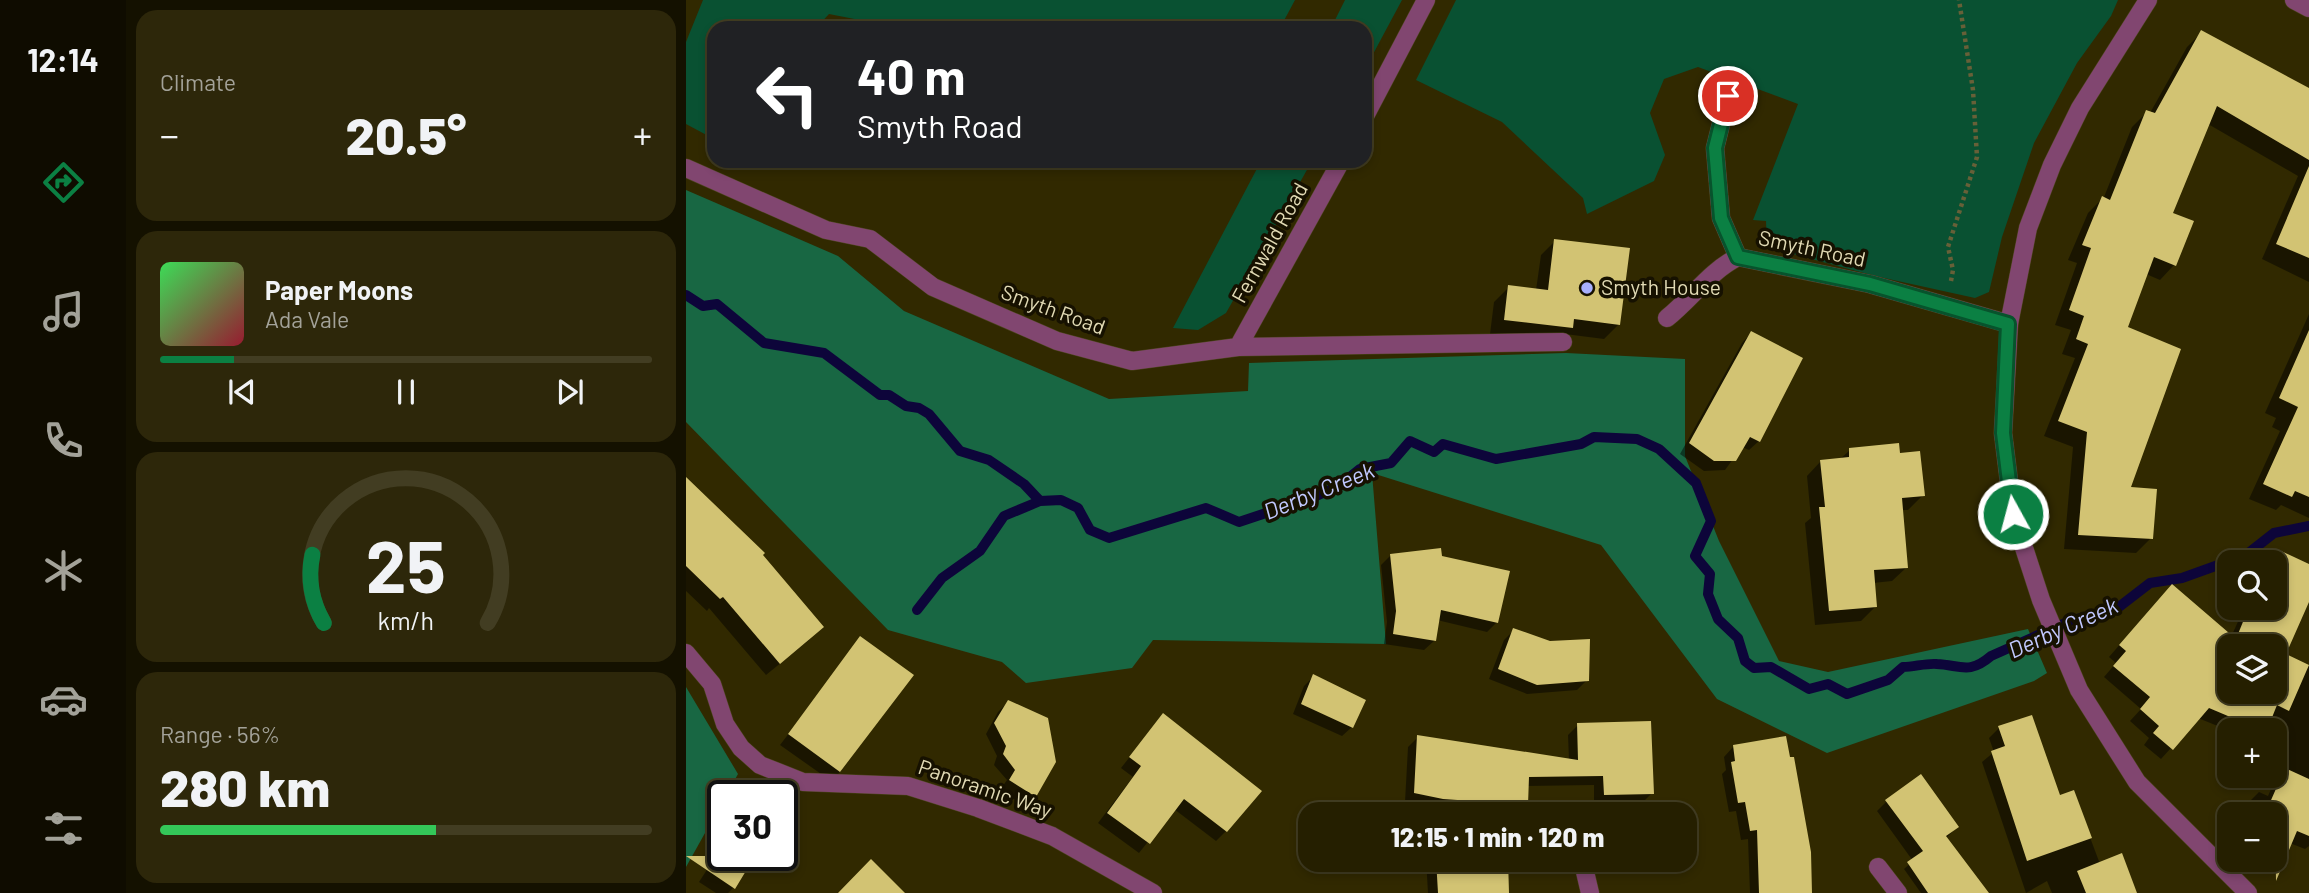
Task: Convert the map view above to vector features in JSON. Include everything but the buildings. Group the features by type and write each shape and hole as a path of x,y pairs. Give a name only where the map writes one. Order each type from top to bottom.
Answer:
{"street":[{"path":"1372,103 1426,0"},
{"path":"2148,0 2080,108 2052,165 2028,228 2008,324 2003,433 2013,514 2041,600 2079,690 2137,782 2244,892"},
{"path":"2294,0 2309,8"},
{"path":"1728,96 1715,148 1721,218 1738,257"},
{"name":"Smyth Road","path":"686,168 826,230 870,239 933,287 1057,341 1132,360 1238,347 1563,342"},
{"name":"Fernwald Road","path":"1238,347 1337,168"},
{"name":"Smyth Road","path":"1667,318 1691,299 1719,267 1738,257 1870,284 2008,324"},
{"name":"Panoramic Way","path":"686,653 712,684 725,724 741,747 760,765 803,782 908,786 1052,836 1147,891"},
{"path":"1878,867 1898,893"},
{"path":"1585,872 1590,893"}],"path":[{"path":"1947,306 1953,270 1948,247 1977,157 1973,90 1959,0"}],"green space":[{"path":"703,0 1295,0 1284,21 864,21 829,14 822,21 707,21 707,135 686,124 686,42"},
{"path":"1345,0 1402,0 1372,56 1372,21 1334,21"},
{"path":"1456,0 2118,0 2111,16 2077,63 2034,143 2002,237 1989,292 1975,298 1875,276 1767,247 1766,221 1753,220 1798,104 1698,67 1664,79 1650,113 1665,155 1654,181 1587,214 1583,198 1502,122 1416,80"},
{"path":"1257,168 1308,168 1226,313 1198,330 1173,328"},
{"path":"686,190 838,256 904,311 1109,399 1248,391 1249,363 1566,353 1685,359 1685,456 1719,541 1779,661 1828,672 2028,629 2047,673 2034,681 1827,753 1717,699 1601,545 1372,473 1386,644 1153,640 1132,668 1026,683 1002,662 888,630 686,422"},
{"path":"686,687 738,774 735,780 707,780 707,829 686,867"}],"waterway":[{"name":"Derby Creek","path":"686,295 703,306 717,304 764,343 824,353 880,395 889,395 906,406 919,408 929,414 960,451 989,460 1024,484 1040,501 1061,500 1078,508 1090,530 1109,538 1206,508 1239,522 1314,497 1339,486 1360,469 1391,463 1410,441 1434,452 1443,444 1496,459 1581,444 1594,437 1637,439 1659,449 1696,483 1711,521 1695,556 1710,574 1708,594 1718,619 1738,638 1745,661 1754,668 1771,667 1809,689 1828,684 1847,694 1888,680 1903,667 1933,664 1964,667 1977,665 1991,656 2072,620 2115,610 2150,583 2182,578 2246,555 2274,533 2309,526"},
{"path":"917,610 942,578 980,551 1004,516 1040,501"}],"place":[{"name":"Smyth House","path":"1587,288"}],"route":[{"path":"1728,96 1715,148 1721,218 1738,257 1870,284 2008,324 2003,433 2013,514"}]}
